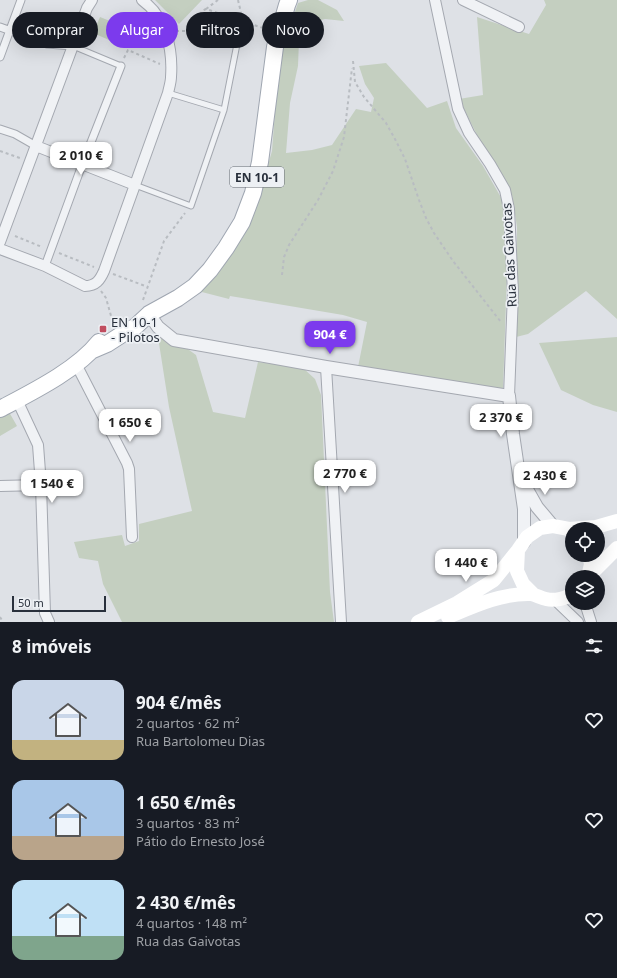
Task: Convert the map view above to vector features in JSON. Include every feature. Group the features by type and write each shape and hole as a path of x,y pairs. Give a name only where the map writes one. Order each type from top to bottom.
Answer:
{"main road":[{"name":"EN 10-1","path":"285,12 289,0"},
{"name":"EN 10-1","path":"0,409 55,378 93,350 107,344 131,329 146,308 178,298 195,286 210,270 242,222 254,193 260,162 275,48"},
{"path":"605,524 617,521"},
{"path":"418,622 457,604 494,580 527,537 540,528 552,526 565,529"},
{"path":"521,546 517,571 523,584 533,594 545,599 554,600 565,598"},
{"path":"595,570 617,548"},
{"path":"437,622 480,604 520,594 533,594"}],"street":[{"path":"0,57 21,0"},
{"path":"86,12 92,0"},
{"path":"142,0 149,5 154,12"},
{"name":"Rua das Gaivotas","path":"435,0 458,109 469,133 490,164 505,190 509,209 513,293 509,396 524,509 521,546"},
{"path":"468,1 519,27"},
{"path":"0,27 10,31"},
{"path":"0,242 72,48"},
{"path":"0,249 45,266 85,286 96,284 104,271 168,92 171,79 172,61 170,48"},
{"path":"45,266 82,165 121,66"},
{"path":"0,130 14,134 36,146 135,185"},
{"path":"146,308 158,327 174,340 326,367 509,396"},
{"path":"76,364 127,462 129,469 132,537"},
{"path":"326,367 341,622"},
{"path":"17,400 38,445 41,485 45,613 49,622"},
{"path":"520,476 538,507 552,526"},
{"path":"0,486 41,485"},
{"path":"554,600 578,622"},
{"path":"587,610 591,622"}],"lane":[{"path":"78,48 121,66"},
{"path":"135,185 190,206 224,110 236,48"},
{"path":"168,92 224,110"}],"path":[{"path":"178,32 195,31 202,11 218,0"},
{"path":"238,0 240,12"},
{"path":"206,9 215,12"},
{"path":"121,66 128,50 171,69"},
{"path":"282,275 284,257 289,245 304,224 333,171 344,137 353,61 355,82 364,97 386,123 395,139 405,159 424,212 434,233 453,261 511,337"},
{"path":"0,151 30,162"},
{"path":"146,308 148,287 164,241 190,206"},
{"path":"4,231 148,287"},
{"path":"96,284 106,298 113,323 120,319"},
{"path":"0,617 3,622"}],"green space":[{"path":"155,0 202,0 190,12 186,12 186,17 179,24 178,12 167,12"},
{"path":"308,0 318,0 337,10 344,21 324,19 324,12 295,12 298,3"},
{"path":"544,0 617,0 617,319 586,291 528,334 516,337 517,227 512,195 480,141 459,99 483,95 477,17 529,34 546,5"},
{"path":"100,17 106,19 106,39 98,35 98,22"},
{"path":"283,48 299,48 298,66 290,103 286,153 312,150 332,145 356,109 371,112 374,98 365,84 359,66 386,63 427,108 447,101 456,128 483,166 503,201 508,243 503,389 358,367 367,322 343,315 230,296 229,299 194,290 258,199 272,151 279,59"},
{"path":"158,337 185,347 196,355 213,412 245,418 258,362 303,368 315,379 321,395 330,592 334,622 122,622 103,584 98,561 79,558 74,542 122,535 125,546 139,541 139,524 192,511 169,407"},
{"path":"617,337 617,412 593,405 561,390 539,343"},
{"path":"9,412 17,426 0,436 0,417"}],"place":[{"name":"EN 10-1 - Pilotos","path":"103,329"}]}
